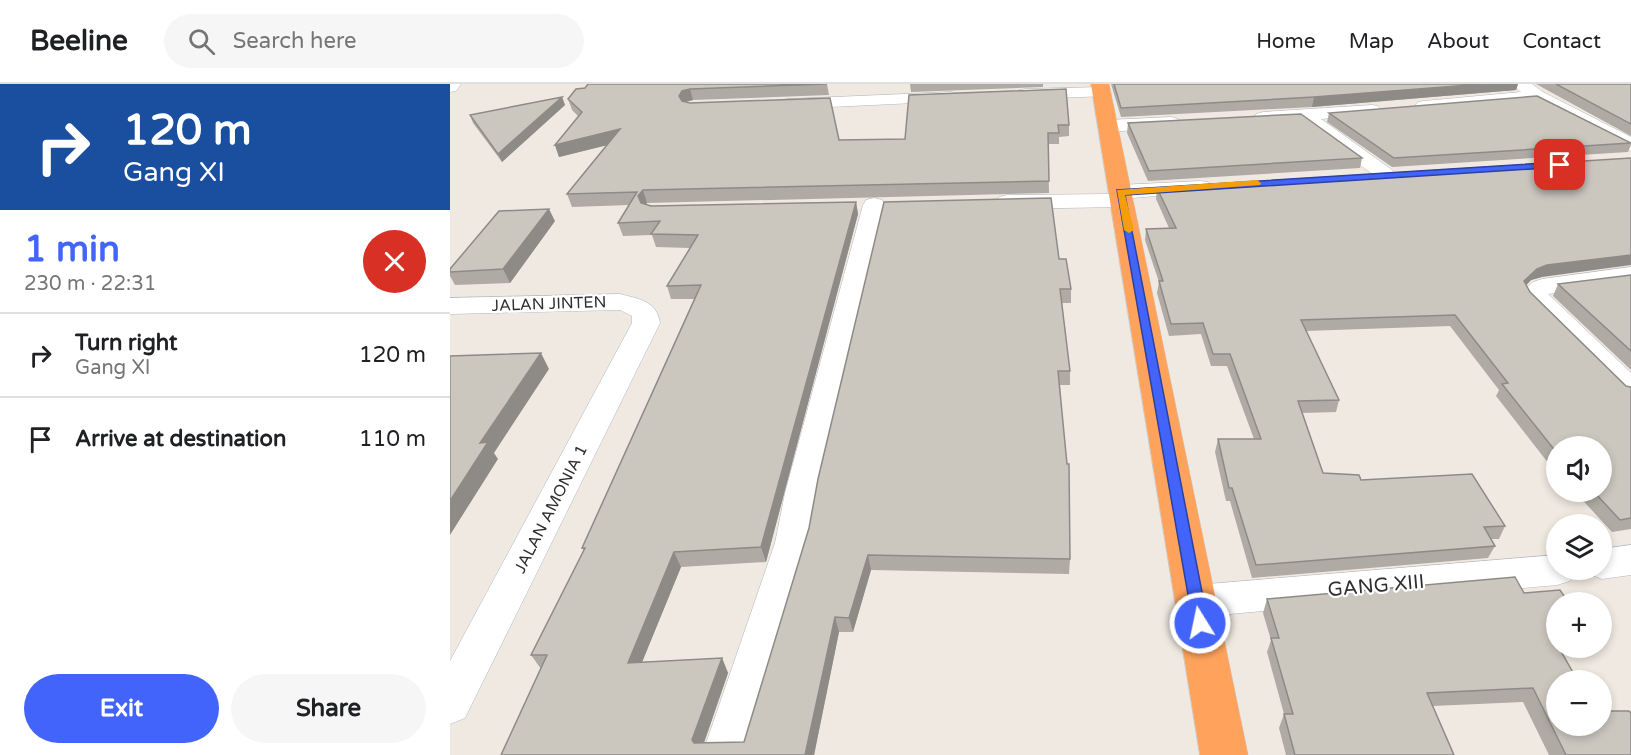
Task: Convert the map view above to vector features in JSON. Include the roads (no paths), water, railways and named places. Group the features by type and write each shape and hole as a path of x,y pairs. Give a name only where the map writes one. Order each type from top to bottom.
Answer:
{"highway":[{"path":"1101,88 1224,755"}],"street":[{"path":"1521,84 1537,96 1588,122 1627,155"},
{"path":"1011,95 1101,88"},
{"path":"768,104 965,96"},
{"path":"1244,119 1537,96"},
{"path":"1312,115 1308,119 1385,174"},
{"path":"1588,122 1620,118"},
{"path":"1108,126 1188,122"},
{"path":"1351,176 1407,175"},
{"path":"981,203 1122,196 1224,185"},
{"path":"725,755 793,543 802,493 874,205"},
{"path":"1631,275 1542,287 1534,293 1631,390"},
{"name":"JALAN JINTEN","path":"450,306 620,302 636,306 645,313"},
{"name":"JALAN AMONIA 1","path":"453,694 644,329 645,313"},
{"path":"1612,563 1631,560"},
{"name":"GANG XIII","path":"1196,602 1546,571"}]}
